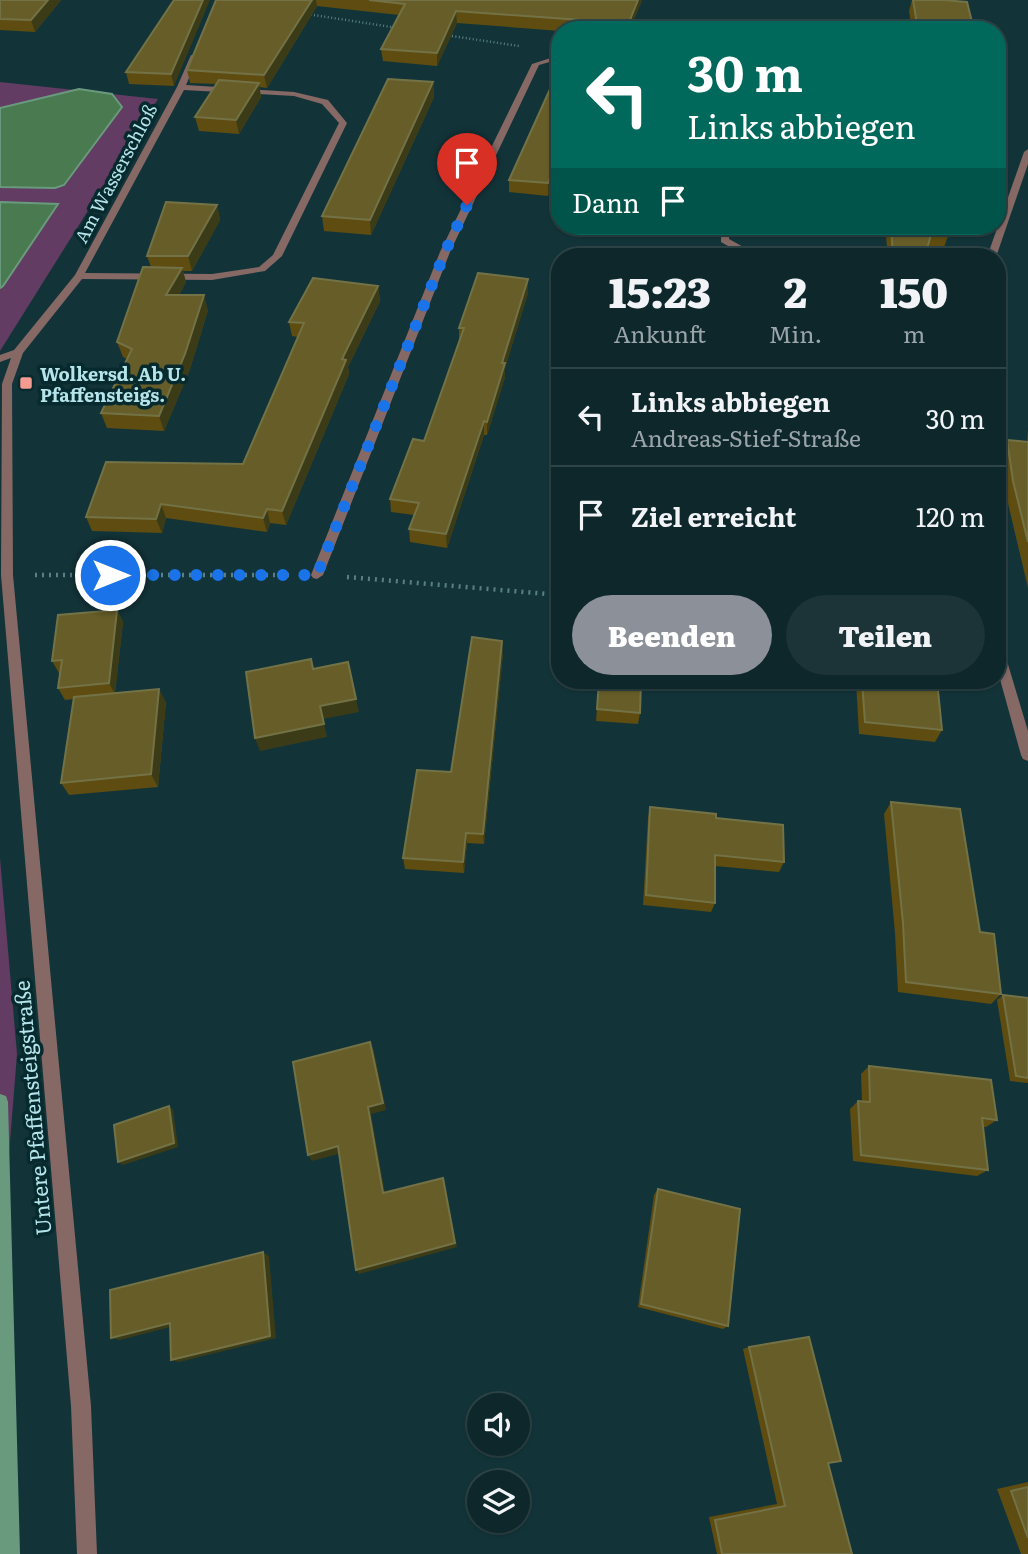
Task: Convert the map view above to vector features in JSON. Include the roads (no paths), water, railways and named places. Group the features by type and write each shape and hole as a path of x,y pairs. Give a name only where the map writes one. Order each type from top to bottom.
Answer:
{"street":[{"name":"Am Wasserschloß","path":"6,575 8,384 18,352 79,276 181,87 200,43"},
{"path":"317,575 445,252 536,64 551,59"},
{"name":"Am Wasserschloß","path":"79,276 212,276 262,269 277,256 343,124 325,102 293,94 181,87"},
{"path":"1006,224 1023,187 1028,152"},
{"path":"724,235 724,240 738,248"},
{"name":"Am Wasserschloß","path":"0,359 18,352"},
{"name":"Untere Pfaffensteigstraße","path":"6,575 81,1406 88,1554"},
{"path":"1006,679 1028,755"}],"waterway":[{"path":"0,1102 10,1554"}],"place":[{"name":"Wolkersd. Ab U. Pfaffensteigs.","path":"26,383"}]}
